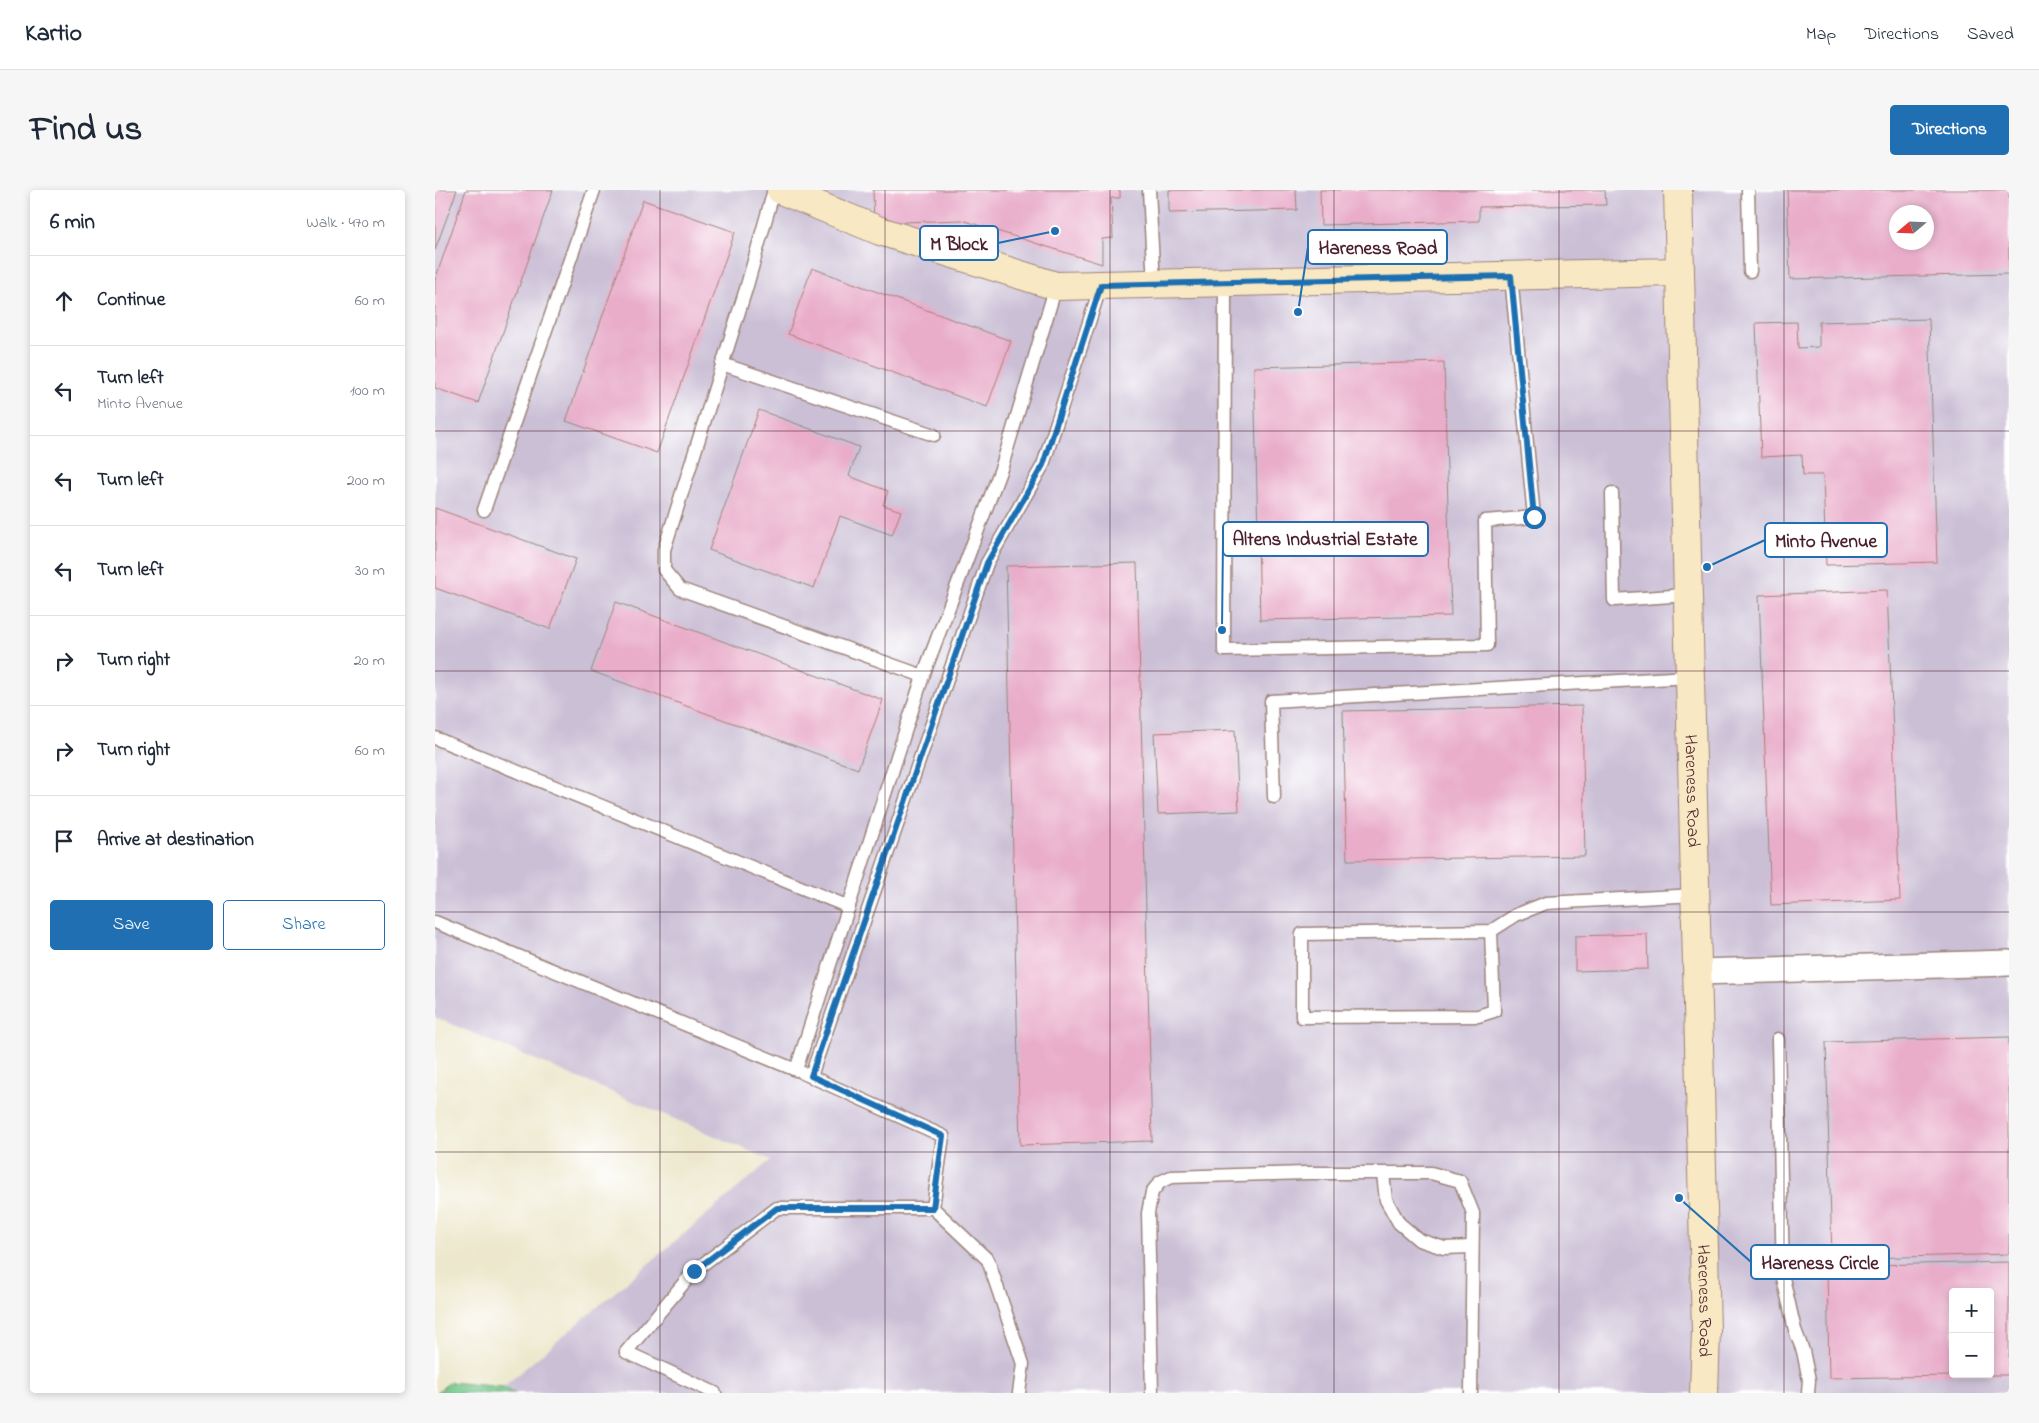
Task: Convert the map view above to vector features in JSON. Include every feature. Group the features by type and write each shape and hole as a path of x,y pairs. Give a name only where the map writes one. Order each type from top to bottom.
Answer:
{"main road":[{"name":"Hareness Road","path":"1678,190 1678,272 1696,895 1706,1331 1703,1393"},
{"path":"783,191 880,231 1056,286 1678,272"}],"street":[{"path":"1697,972 2009,963"}],"lane":[{"path":"484,510 594,190"},
{"path":"1149,190 1154,284"},
{"path":"1748,190 1750,271"},
{"path":"783,191 746,289 663,550 664,570 680,589 923,676"},
{"path":"1225,283 1224,650 1487,645 1485,521 1534,517 1511,276"},
{"path":"811,1076 987,563 1043,465 1101,285"},
{"path":"796,1070 857,886 923,676 1002,466 1056,286"},
{"path":"722,364 934,435"},
{"path":"1612,493 1614,600 1687,595"},
{"path":"1274,797 1271,701 1690,676"},
{"path":"435,738 849,907"},
{"path":"1491,931 1494,1012 1478,1016 1302,1017 1302,934 1491,931 1516,915 1546,903 1696,895"},
{"path":"435,922 811,1076 943,1136 933,1208"},
{"path":"1778,1039 1783,1278 1795,1330 1803,1351 1809,1380 1808,1393"},
{"path":"1153,1393 1148,1213 1152,1192 1160,1182 1171,1177 1307,1172 1431,1173 1460,1181 1473,1213 1471,1247 1471,1393"},
{"path":"1383,1174 1386,1200 1399,1223 1419,1240 1444,1248 1471,1247"},
{"path":"715,1393 626,1352 694,1271 777,1208 933,1208 988,1260 1023,1364 1019,1393"}],"shaded area":[{"path":"435,190 2009,190 2009,1393 515,1393 503,1387 771,1160 435,1017"}],"green space":[{"path":"450,1382 503,1387 515,1393 436,1393"}],"building":[{"path":"435,190 457,190 435,250"},
{"path":"466,190 553,190 478,403 435,388 435,280"},
{"path":"873,190 1120,190 1120,198 1111,198 1113,238 1102,239 1102,264 962,220 874,223"},
{"path":"1169,190 1296,190 1297,210 1169,213"},
{"path":"1320,190 1605,190 1606,205 1479,207 1479,221 1321,225"},
{"path":"1787,190 2009,190 2009,274 1790,279"},
{"path":"643,200 735,232 657,453 566,421"},
{"path":"812,268 1011,341 987,407 788,334"},
{"path":"1929,319 1937,562 1826,565 1823,475 1803,475 1802,455 1761,457 1756,323 1797,322 1798,348 1819,347 1819,322"},
{"path":"1444,362 1451,616 1260,620 1254,367"},
{"path":"759,410 859,447 849,476 888,491 883,505 901,511 892,535 840,516 814,588 709,550"},
{"path":"435,508 576,559 550,629 435,588"},
{"path":"1137,563 1152,1141 1020,1145 1006,566"},
{"path":"1887,590 1900,900 1771,905 1759,595"},
{"path":"616,602 883,700 858,769 591,671"},
{"path":"1582,706 1585,856 1347,860 1343,711"},
{"path":"1235,730 1239,811 1158,814 1154,733"},
{"path":"1647,934 1648,969 1575,971 1575,936"},
{"path":"2009,1037 2009,1254 1832,1259 1826,1042"},
{"path":"2009,1262 2009,1375 1994,1375 1994,1288 1949,1288 1949,1376 1829,1378 1827,1266"}],"place":[{"name":"M Block","path":"1055,231"},
{"name":"Hareness Road","path":"1298,312"},
{"name":"Minto Avenue","path":"1707,567"},
{"name":"Altens Industrial Estate","path":"1222,630"},
{"name":"Hareness Circle","path":"1679,1198"}],"route":[{"path":"694,1271 777,1208 933,1208 943,1136 811,1076 987,563 1043,465 1101,285 1511,276 1534,517"}]}
